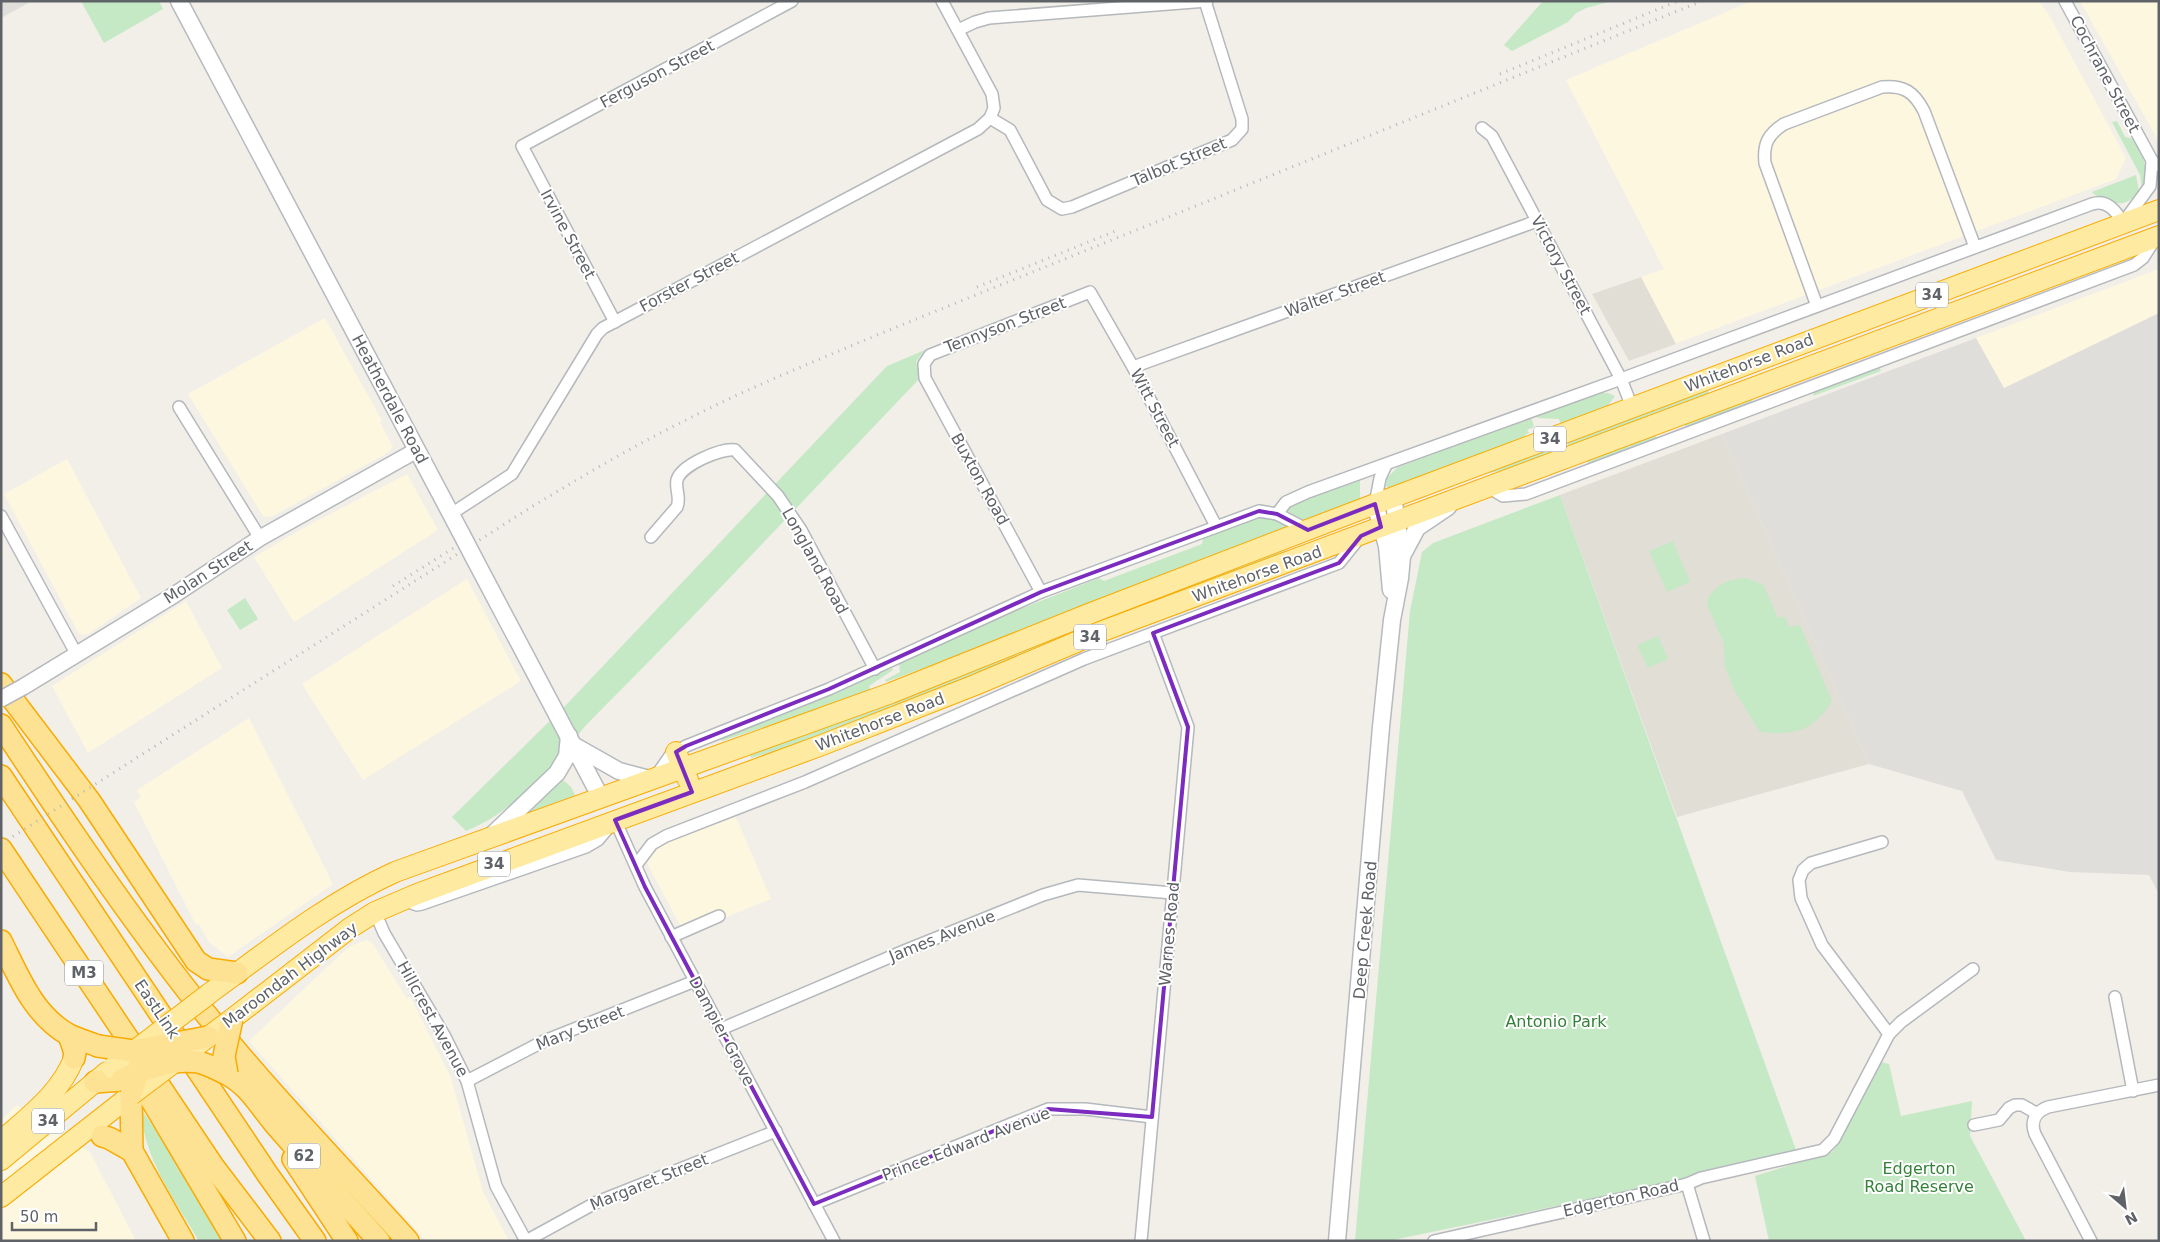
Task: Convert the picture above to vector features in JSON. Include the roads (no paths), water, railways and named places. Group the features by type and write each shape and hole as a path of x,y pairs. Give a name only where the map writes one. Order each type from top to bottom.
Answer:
{"highway":[{"name":"Whitehorse Road","path":"601,798 653,780 680,760 891,693 1091,613 1384,500 2159,210"},
{"name":"Whitehorse Road","path":"615,820 822,745 1100,632 2158,237"},
{"path":"1,684 90,800 196,961 208,969 237,973"},
{"path":"1,724 107,883 183,986 240,1054 408,1241"},
{"path":"680,760 692,792"},
{"name":"EastLink","path":"1,776 268,1175 315,1241"},
{"path":"601,798 615,820"},
{"name":"Maroondah Highway","path":"160,1030 292,931 341,899 372,882 601,798"},
{"name":"Maroondah Highway","path":"174,1062 299,966 375,912 477,870 615,820"},
{"name":"M3","path":"1,849 213,1166 270,1241"},
{"path":"1,859 152,1100 235,1241"},
{"path":"1,941 30,997 53,1024 69,1035 98,1046 141,1049 208,1037"},
{"path":"227,1074 224,1056 232,1019"},
{"path":"160,1030 141,1049 125,1079 132,1151 183,1241"},
{"path":"1,1141 49,1097 69,1072 75,1052 69,1035"},
{"path":"95,1082 125,1079 174,1062"},
{"name":"62","path":"174,1062 198,1062 227,1074 244,1085 273,1121 379,1241"},
{"name":"34","path":"1,1197 78,1137 125,1079"},
{"name":"34","path":"1,1160 95,1082"},
{"path":"273,1121 299,1170 347,1241"},
{"path":"78,1137 102,1136 132,1151"}],"main road":[{"name":"Heatherdale Road","path":"178,1 601,798"},
{"path":"1402,556 1417,528 1462,497"},
{"name":"Deep Creek Road","path":"1338,1241 1392,620 1402,556 1389,525 1384,500"},
{"name":"Deep Creek Road","path":"1389,525 1386,546 1390,575 1392,620"},
{"path":"489,838 557,772 567,756 571,740 620,770 653,780"}],"street":[{"name":"Ferguson Street","path":"522,146 792,1"},
{"path":"942,1 992,94 994,108 990,118"},
{"path":"958,30 989,18 1151,3 1206,1"},
{"name":"Talbot Street","path":"990,118 1010,130 1047,200 1062,209 1072,207 1232,140 1242,129 1242,119 1206,1"},
{"name":"Cochrane Street","path":"2064,1 2156,163 2159,174"},
{"path":"1817,306 1764,157 1767,139 1774,130 1802,117 1882,87 1896,87 1913,93 1924,111 1974,246"},
{"name":"Forster Street","path":"451,514 512,474 597,334 615,322 978,129 990,118"},
{"name":"Victory Street","path":"1482,128 1492,136 1621,379 1632,407"},
{"name":"Irvine Street","path":"522,146 615,322"},
{"path":"2123,223 2150,186 2156,163"},
{"name":"Whitehorse Road","path":"1278,514 1286,502 1621,379 1974,246 2098,202 2116,210 2123,223"},
{"name":"Walter Street","path":"1133,367 1537,221"},
{"name":"Witt Street","path":"1090,292 1133,367 1216,526"},
{"name":"Tennyson Street","path":"924,364 930,355 1090,292"},
{"name":"Buxton Road","path":"924,364 925,378 1041,592"},
{"path":"178,407 260,538"},
{"name":"Longland Road","path":"651,537 679,503 677,480 682,472 718,452 727,449 735,450 778,496 801,530 875,669"},
{"name":"Molan Street","path":"1,699 77,655 260,538 417,450"},
{"path":"1384,500 1380,478 1386,465"},
{"name":"Whitehorse Road","path":"680,760 686,746 875,669 1041,592 1216,526 1259,511 1278,514 1308,530"},
{"path":"1,516 77,655"},
{"name":"Whitehorse Road","path":"636,865 652,844 666,836 806,782 1023,684 1339,563 1361,536"},
{"name":"Warnes Road","path":"1142,1241 1188,727 1153,633"},
{"name":"Dampier Grove","path":"615,820 645,887 671,937 834,1241"},
{"path":"1882,842 1811,863 1803,870 1798,880 1800,898 1822,945 1888,1034 1901,1022 1973,969"},
{"name":"James Avenue","path":"721,1029 895,955 1044,895 1078,885 1173,893"},
{"name":"Hillcrest Avenue","path":"375,912 384,933 444,1034 467,1081 496,1186 526,1241"},
{"path":"671,937 719,916"},
{"name":"Mary Street","path":"467,1081 544,1041 695,981"},
{"path":"2115,997 2133,1091"},
{"name":"Edgerton Road","path":"1434,1241 1687,1184 1701,1178 1823,1150 1834,1139 1888,1034"},
{"path":"2091,1241 2035,1134 2033,1123 2036,1113 2048,1107 2159,1085"},
{"path":"1974,1125 1999,1120 2010,1108 2016,1106 2022,1106 2036,1113"},
{"name":"Prince Edward Avenue","path":"814,1204 1048,1109 1085,1109 1152,1117"},
{"name":"Margaret Street","path":"526,1241 597,1202 776,1131"},
{"path":"1687,1184 1704,1241"}],"railway":[{"path":"1500,74 1678,1"},
{"path":"1,844 533,506 589,472 709,408 877,335 1702,1"},
{"path":"977,287 1118,230"},
{"path":"393,586 463,542"}],"park label":[{"name":"Antonio Park","path":"1556,1021"},
{"name":"Edgerton Road Reserve","path":"1919,1177"}]}
